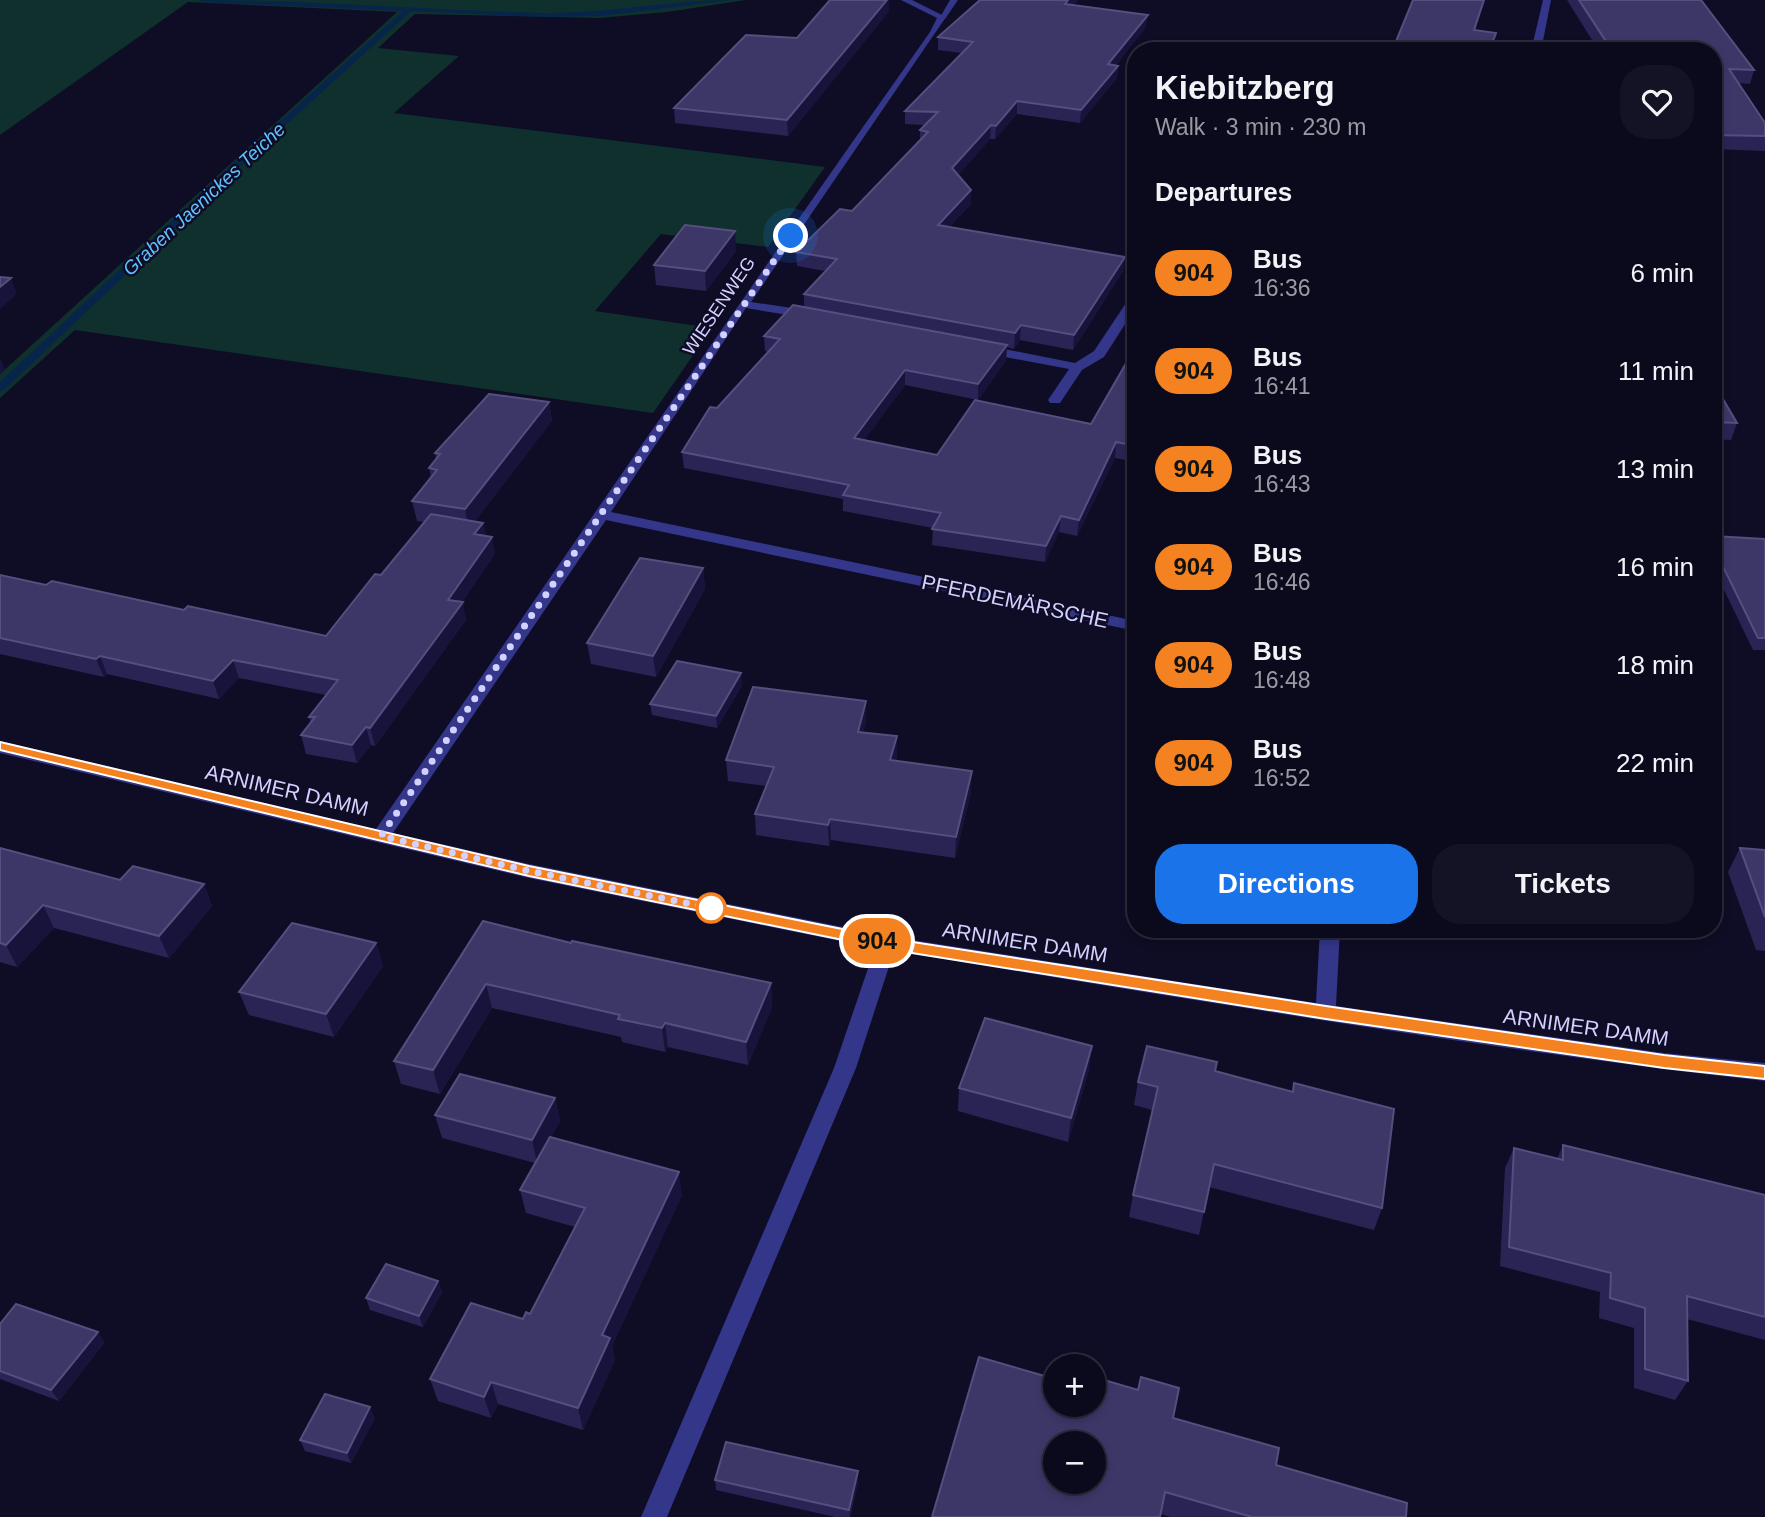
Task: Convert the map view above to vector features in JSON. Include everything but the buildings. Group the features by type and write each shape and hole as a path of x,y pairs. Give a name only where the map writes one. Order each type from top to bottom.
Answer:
{"street":[{"path":"905,0 942,17"},
{"name":"WIESENWEG","path":"381,836 602,515 743,304 954,0"},
{"path":"1538,42 1547,0"},
{"path":"743,304 826,317"},
{"path":"1055,400 1077,367 1099,354 1127,311"},
{"path":"971,346 1077,367"},
{"name":"PFERDEMÄRSCHE","path":"602,515 1127,624"},
{"name":"ARNIMER DAMM","path":"0,747 529,871 887,943 1326,1013 1664,1061 1765,1072"},
{"path":"1326,1013 1330,938"},
{"path":"653,1517 845,1068 887,943"}],"green space":[{"path":"0,0 746,0 667,12 600,18 415,14 378,48 459,56 394,113 825,167 768,247 661,234 595,311 712,328 653,413 75,330 0,398 0,374 397,12 188,2 0,135"}],"waterway":[{"path":"203,0 543,15 600,14 730,0"},
{"name":"Graben Jaenickes Teiche","path":"0,388 230,171 408,10"}],"bus line":[{"name":"904","path":"0,747 529,871 887,943 1326,1013 1664,1061 1765,1072"}],"route":[{"path":"711,908 529,871 381,836 791,236"}]}
